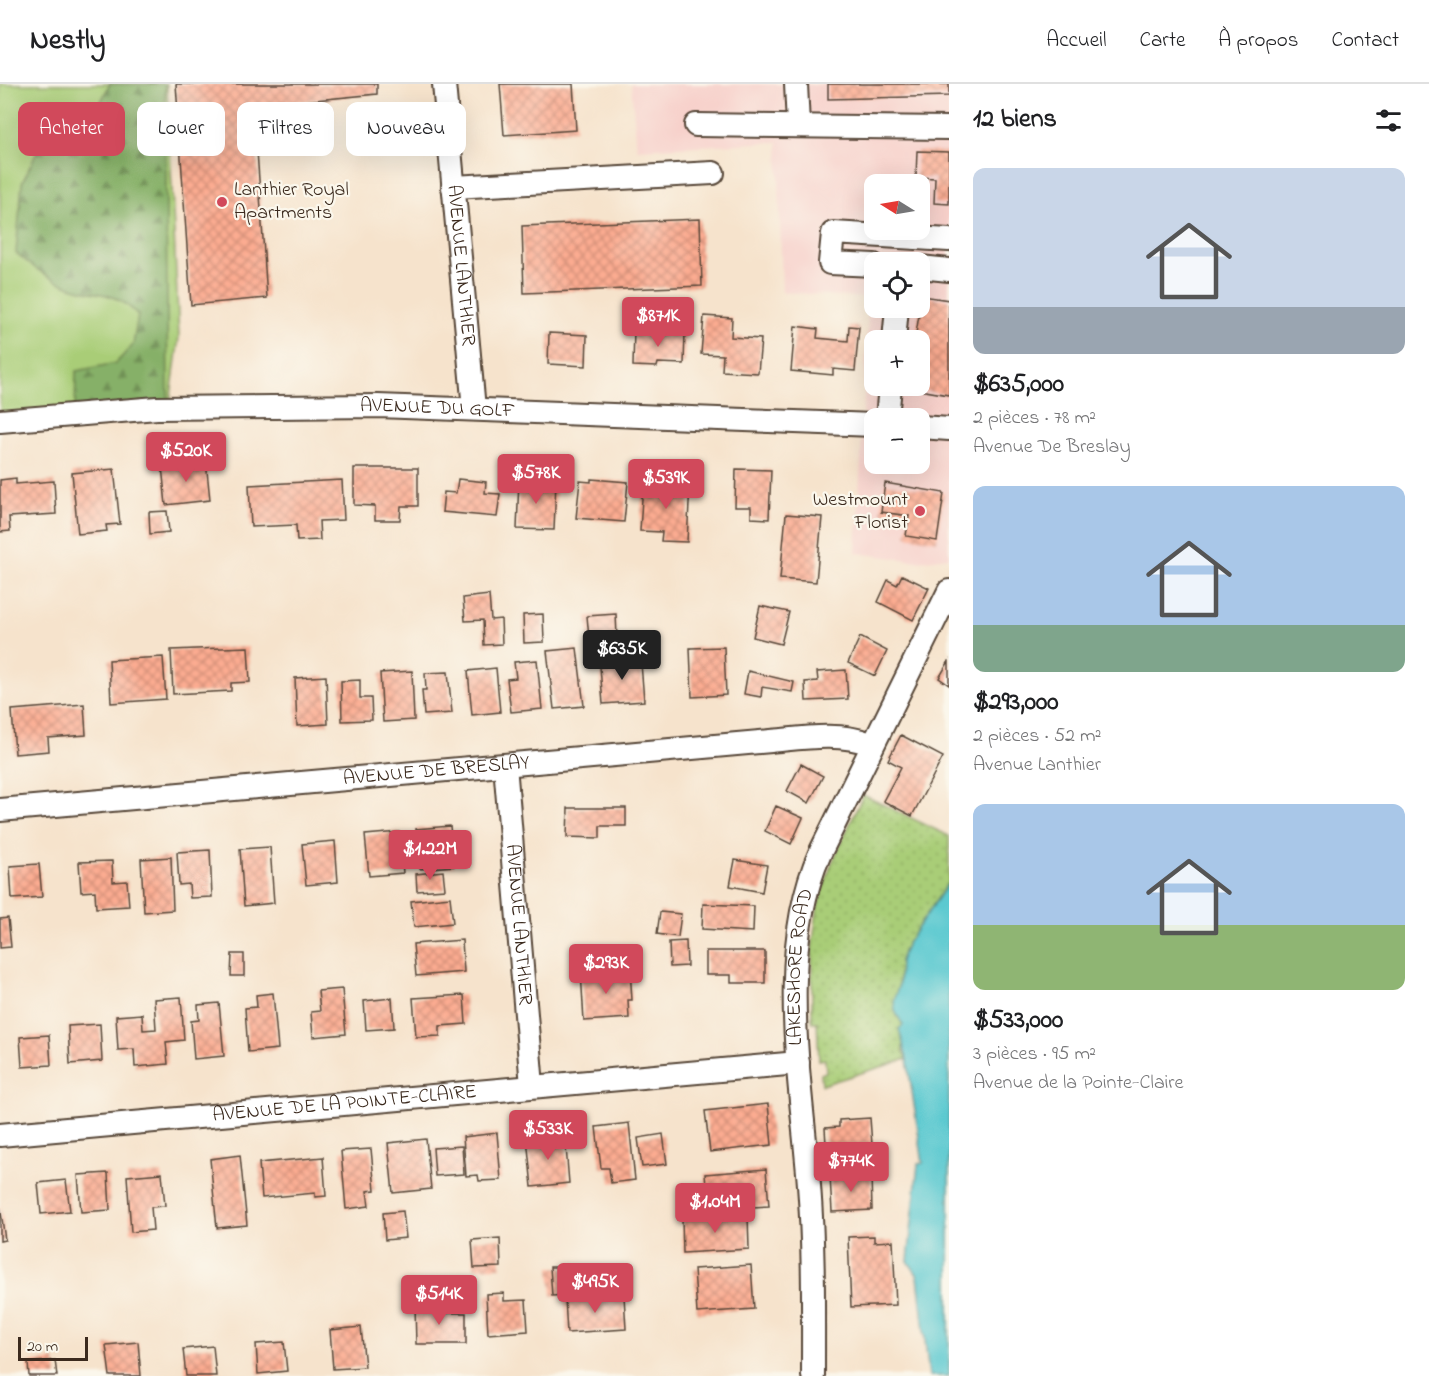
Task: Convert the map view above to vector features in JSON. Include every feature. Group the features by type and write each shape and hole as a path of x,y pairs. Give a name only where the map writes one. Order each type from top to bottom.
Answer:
{"street":[{"name":"AVENUE LANTHIER","path":"444,84 474,409"},
{"path":"796,84 798,125"},
{"path":"696,125 949,128"},
{"path":"453,187 713,173"},
{"path":"864,265 830,263 833,233 949,240"},
{"path":"930,268 949,270"},
{"name":"AVENUE DU GOLF","path":"0,421 157,408 378,405 864,425"},
{"path":"930,428 949,429"},
{"name":"LAKESHORE ROAD","path":"813,1376 811,1216 798,1063 797,950 802,902 814,866 871,744 949,591"},
{"name":"AVENUE DE BRESLAY","path":"0,810 828,737 852,738 871,744"},
{"name":"AVENUE LANTHIER","path":"505,765 532,1086"},
{"name":"AVENUE DE LA POINTE-CLAIRE","path":"0,1135 798,1063"}],"shaded area":[{"path":"631,84 949,84 949,557 918,561 856,553 864,396 930,396 930,330 867,330 868,318 930,318 930,252 864,252 864,298 782,292 778,142 637,149"}],"green space":[{"path":"0,84 167,84 168,102 137,102 137,156 170,156 179,337 169,410 0,425"},
{"path":"110,84 165,84 165,102 137,102 137,156 166,156 168,403 75,411 76,371 116,363 133,345 138,315 113,297 81,290 56,280 16,253 22,183 35,156 125,156 125,102 101,102"},
{"path":"863,795 949,836 949,882 906,945 900,961 899,984 894,1000 895,1011 903,1025 903,1052 907,1059 822,1085 821,1074 826,1072 825,1059 819,1060 817,1022 812,1022 812,948 818,904 831,865"}],"water":[{"path":"949,882 949,1376 929,1376 918,1276 908,1261 918,1164 923,1163 907,1059 899,1029 903,1025 895,1011 894,1000 899,984 900,961 906,945"}],"building":[{"name":"Lanthier Royal Apartments","path":"176,84 377,84 377,94 295,102 237,102 237,156 257,156 267,298 191,305 181,156 225,156 225,102 177,102"},
{"path":"500,84 573,84 576,130 504,135"},
{"path":"828,84 949,84 949,96 828,99"},
{"path":"917,151 949,152 949,204 934,203 935,178 930,178 930,174 916,174"},
{"path":"700,219 702,286 524,293 522,226"},
{"path":"930,297 949,300 949,395 930,392 930,330 917,330 918,318 930,318"},
{"path":"704,316 732,318 731,337 761,339 758,373 722,371 723,355 701,354"},
{"path":"795,326 818,329 817,338 848,341 849,326 859,327 855,371 833,369 833,375 791,371"},
{"path":"634,330 685,332 684,364 658,363 657,367 633,366"},
{"path":"549,333 587,335 586,366 548,364"},
{"path":"206,461 210,500 166,505 162,466"},
{"path":"354,468 418,468 418,506 401,506 400,520 375,520 375,506 354,505"},
{"path":"114,469 120,524 106,525 107,531 78,534 72,473"},
{"path":"736,469 771,470 769,519 751,518 751,507 735,507"},
{"path":"16,478 16,484 54,481 56,514 9,517 10,531 0,532 0,480"},
{"path":"458,479 486,482 485,493 500,494 497,517 442,512 444,492 456,493"},
{"path":"519,479 556,481 554,530 517,529"},
{"path":"591,479 628,482 624,522 576,518 580,481 591,482"},
{"path":"342,480 344,520 319,521 320,540 297,541 296,525 251,527 249,485"},
{"path":"643,482 690,484 687,542 661,541 662,532 640,531"},
{"path":"885,483 944,493 937,541 906,536 909,516 881,512"},
{"path":"167,511 169,532 150,534 149,512"},
{"path":"786,514 822,517 816,582 780,579"},
{"path":"902,575 929,588 913,620 878,602 888,580 897,585"},
{"path":"489,595 491,620 501,619 502,644 484,645 483,620 465,621 463,598"},
{"path":"760,606 789,612 781,644 753,637"},
{"path":"543,614 544,642 524,643 523,615"},
{"path":"616,614 617,637 589,638 587,616"},
{"path":"860,637 887,651 875,676 848,663"},
{"path":"248,647 250,682 231,683 231,691 173,694 171,650"},
{"path":"724,647 726,695 692,697 690,648"},
{"path":"577,648 584,706 554,709 547,651"},
{"path":"627,654 628,664 641,663 644,701 603,704 600,667 612,666 611,656"},
{"path":"163,657 166,699 111,703 109,660"},
{"path":"537,660 542,709 511,712 507,679 516,678 514,662"},
{"path":"949,661 949,685 939,678"},
{"path":"496,668 500,712 472,715 468,671"},
{"path":"846,670 848,699 806,701 805,682 818,681 817,672"},
{"path":"412,671 414,720 383,722 380,673"},
{"path":"748,671 794,682 792,692 762,687 761,697 744,694"},
{"path":"448,672 452,713 424,715 422,690 426,690 425,673"},
{"path":"326,676 328,724 297,726 295,678"},
{"path":"360,680 360,698 371,698 372,720 342,721 341,681"},
{"path":"84,704 86,735 48,738 49,751 15,754 12,710"},
{"path":"901,735 943,757 912,816 883,801 901,767 888,760"},
{"path":"801,764 823,776 809,803 787,791"},
{"path":"776,806 803,818 791,844 765,831"},
{"path":"568,808 626,808 626,826 600,826 600,838 567,837"},
{"path":"450,826 454,866 420,869 416,829"},
{"path":"399,832 403,873 369,876 365,835"},
{"path":"335,841 338,882 306,885 302,844"},
{"path":"270,847 274,903 244,906 240,849"},
{"path":"210,850 212,897 190,898 189,884 179,885 177,852"},
{"path":"171,857 173,910 144,912 141,859"},
{"path":"735,860 767,865 762,892 730,886"},
{"path":"112,861 113,882 127,881 129,906 96,908 95,891 81,892 79,862"},
{"path":"39,864 42,897 12,899 10,866"},
{"path":"443,871 445,889 417,891 416,874"},
{"path":"450,897 453,923 414,927 411,901"},
{"path":"703,904 754,906 753,932 702,929"},
{"path":"660,912 681,914 678,937 657,934"},
{"path":"8,918 11,947 0,948 0,919"},
{"path":"462,940 464,972 416,976 413,944"},
{"path":"686,941 687,966 670,967 669,942"},
{"path":"706,951 765,951 765,983 731,983 731,975 706,975"},
{"path":"232,954 244,954 244,976 231,976"},
{"path":"630,969 632,1000 628,1000 629,1018 584,1021 581,972"},
{"path":"342,989 346,1034 313,1037 311,1012 320,1011 318,991"},
{"path":"273,993 278,1049 248,1052 245,1008 257,1007 256,995"},
{"path":"464,995 466,1024 440,1026 440,1036 416,1037 413,998"},
{"path":"181,997 184,1040 166,1042 168,1064 135,1067 134,1049 118,1050 116,1016 142,1014 143,1030 156,1029 154,999"},
{"path":"392,998 394,1028 366,1030 364,1001"},
{"path":"219,1003 224,1056 194,1059 191,1021 199,1020 198,1005"},
{"path":"100,1024 102,1061 70,1064 68,1026"},
{"path":"49,1035 51,1065 22,1067 20,1037"},
{"path":"768,1104 772,1145 710,1152 705,1111"},
{"path":"870,1118 873,1158 827,1161 825,1128 839,1127 839,1120"},
{"path":"629,1123 635,1180 611,1183 609,1168 601,1168 596,1127"},
{"path":"497,1133 501,1180 479,1181 478,1175 466,1176 463,1137"},
{"path":"663,1134 667,1164 642,1167 638,1138"},
{"path":"565,1135 569,1183 532,1187 527,1138"},
{"path":"426,1139 431,1189 393,1193 388,1143"},
{"path":"462,1146 464,1174 435,1176 433,1148"},
{"path":"371,1149 375,1190 367,1191 369,1206 346,1209 341,1151"},
{"path":"240,1155 247,1225 217,1228 210,1159"},
{"path":"323,1157 326,1196 315,1197 315,1193 262,1198 259,1163"},
{"path":"766,1169 769,1206 720,1209 719,1196 707,1197 705,1174"},
{"path":"108,1173 110,1210 81,1212 78,1175"},
{"path":"162,1173 165,1206 151,1207 153,1230 131,1232 127,1176"},
{"path":"871,1174 872,1210 832,1212 830,1176"},
{"path":"66,1180 70,1211 41,1214 38,1183"},
{"path":"0,1205 5,1240 0,1241"},
{"path":"403,1211 406,1238 385,1240 383,1213"},
{"path":"748,1215 749,1249 683,1253 682,1219"},
{"path":"874,1236 874,1242 893,1241 896,1305 851,1307 848,1237"},
{"path":"500,1238 501,1267 474,1268 472,1240"},
{"path":"751,1265 754,1309 697,1313 694,1269"},
{"path":"550,1267 564,1267 565,1295 552,1296"},
{"path":"504,1293 504,1301 526,1300 528,1331 488,1334 486,1294"},
{"path":"624,1296 626,1329 567,1333 565,1299"},
{"path":"415,1305 444,1305 444,1313 466,1313 466,1344 416,1344"},
{"path":"361,1327 365,1367 333,1369 330,1330"},
{"path":"138,1342 141,1376 110,1376 106,1345"},
{"path":"284,1342 287,1371 258,1374 256,1344"},
{"path":"213,1346 216,1376 186,1376 183,1349"},
{"path":"55,1360 57,1376 29,1376 28,1363"}],"place":[{"name":"Lanthier Royal Apartments","path":"222,202"},
{"name":"Westmount Florist","path":"920,511"}]}
